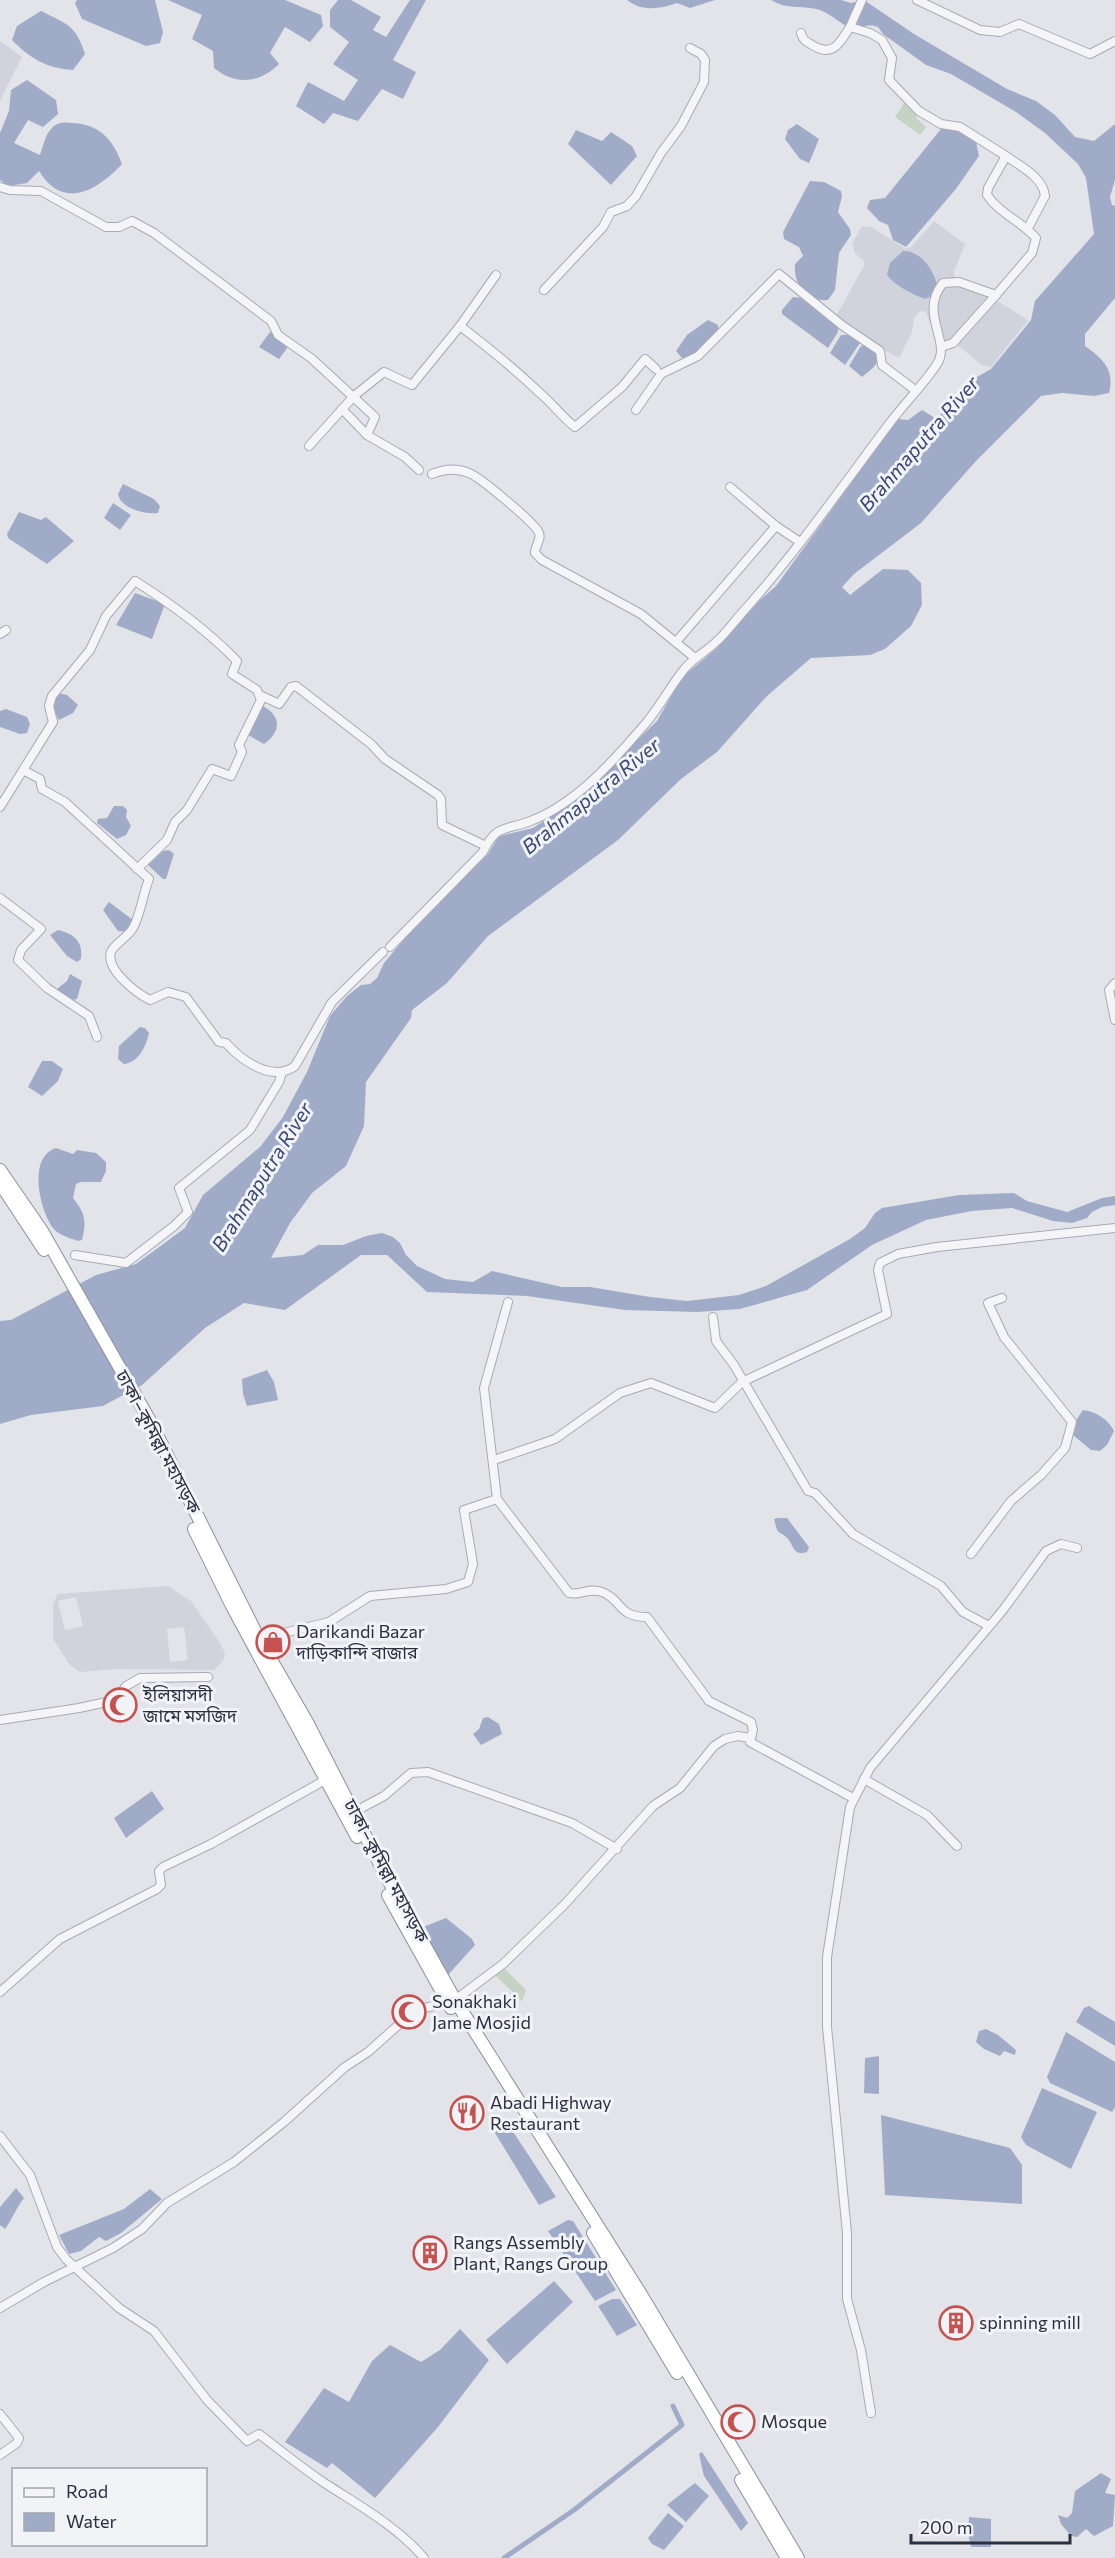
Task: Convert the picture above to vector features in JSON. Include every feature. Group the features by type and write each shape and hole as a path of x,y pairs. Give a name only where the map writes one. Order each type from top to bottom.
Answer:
{"highway":[{"name":"ঢাকা–কুমিল্লা মহাসড়ক","path":"0,1170 42,1231 58,1267"},
{"name":"ঢাকা–কুমিল্লা মহাসড়ক","path":"0,1183 58,1267 147,1422 259,1639 308,1722 452,2001 787,2558"},
{"name":"ঢাকা–কুমিল্লা মহাসড়ক","path":"147,1422 233,1608 327,1779 426,1968 452,2001 642,2296 798,2558"}],"street":[{"path":"801,33 807,43 823,51 830,51 836,47 850,27 862,0"},
{"path":"916,0 980,30 1000,32 1019,24 1090,54 1115,41"},
{"path":"850,27 870,33 882,40 892,58 889,80 919,111 941,124 960,127 1037,179 1044,191 1044,196 1028,228"},
{"path":"544,290 603,227 611,212 627,206 636,196 681,126 704,82 705,60 701,54 690,48"},
{"path":"941,347 953,343 1034,249 1035,238 1028,228 1003,213 987,195 988,188 1006,156"},
{"path":"0,188 41,191 106,227 119,228 132,221 154,233 271,321 278,335 311,358 354,396 375,417 367,435"},
{"path":"636,410 661,374 698,356 779,274 843,326 880,351 882,364 915,390"},
{"path":"309,446 354,396 384,372 412,385 460,327 496,275"},
{"path":"23,770 40,779 42,789 65,802 149,879 132,930 111,951 111,957 122,980 136,993 150,1000 168,993 186,997 219,1042 226,1043 241,1060 271,1072 282,1072 296,1066 332,1002 469,867 499,829 532,821 552,810 593,778 648,721 671,685 694,658 716,642 800,542 843,489 915,390 936,365 941,347 933,322 933,298 943,283 959,282 996,295"},
{"path":"460,327 499,355 575,427 622,387 645,360 656,369"},
{"path":"342,409 367,435 405,457 419,470"},
{"path":"432,474 450,469 471,473 522,512 539,531 536,553 542,560 641,614 694,658"},
{"path":"730,487 776,526 800,542"},
{"path":"676,642 776,526"},
{"path":"0,807 53,722 49,706 52,696 90,650 105,616 135,581 177,607 212,635 237,661 232,674 260,695 279,704 291,687 296,686 371,744 385,759 438,795 441,799 442,825 486,846"},
{"path":"137,869 167,840 175,822 187,810 212,769 231,776 242,753 239,745 261,700 260,695"},
{"path":"0,897 41,929 21,950 17,959 47,988 89,1016 98,1037"},
{"path":"1115,983 1109,990 1115,1020"},
{"path":"75,1255 126,1263 174,1226 188,1212 179,1188 250,1130 279,1082 282,1072"},
{"path":"494,1460 555,1439 620,1393 651,1383 715,1408 742,1382 887,1314 878,1270 880,1263 898,1254 937,1247 1115,1228"},
{"path":"971,1554 1011,1501 1041,1475 1065,1448 1072,1422 1004,1337 988,1303 1002,1298"},
{"path":"508,1302 484,1388 497,1499 561,1586 575,1595 590,1589 599,1591 629,1614 638,1618 647,1617 710,1701 751,1722 753,1730 750,1738 753,1744 853,1798"},
{"path":"712,1317 714,1335 808,1491 815,1493 853,1534 941,1586 963,1612 989,1626"},
{"path":"259,1639 329,1623 369,1596 446,1589 468,1582 473,1564 464,1510 497,1499"},
{"path":"871,2413 861,2350 847,2299 847,2233 827,2027 827,1958 846,1826 853,1798 864,1779 1016,1594 1046,1551 1062,1544 1077,1548"},
{"path":"0,1720 116,1700 126,1686 141,1678 208,1677"},
{"path":"0,2308 74,2266 113,2248 141,2229 167,2203 234,2162 404,2020 424,2008 452,2001 503,1964 564,1905 587,1877 617,1849 653,1806 680,1788 704,1755 725,1739 738,1736 750,1738"},
{"path":"354,1812 384,1796 411,1773 428,1772 572,1824 617,1849"},
{"path":"0,1992 60,1939 157,1889 161,1885 159,1871 163,1867 211,1844 327,1779"},
{"path":"864,1779 927,1815 957,1846"},
{"path":"0,2136 30,2175 44,2206 57,2247 119,2308 154,2331 207,2400 248,2441 259,2434 374,2514 413,2544 424,2558"},
{"path":"0,2414 19,2438 17,2443 0,2455"}],"shaded area":[{"path":"0,41 22,57 0,101"},
{"path":"934,221 965,244 954,272 956,284 989,296 1028,320 991,367 982,365 956,344 937,341 926,312 920,311 914,318 912,332 899,358 865,340 836,316 864,266 864,261 855,253 852,244 862,226 871,227 906,249 911,247"},
{"path":"168,1586 191,1601 220,1643 225,1653 223,1661 214,1670 116,1669 80,1672 70,1665 53,1639 53,1604 58,1594","holes":["76,1597 83,1626 65,1630 58,1601","184,1627 188,1660 170,1662 167,1629"]}],"green space":[{"path":"904,103 919,113 916,118 926,127 920,135 895,117"},
{"path":"505,1969 526,1990 522,2001 495,1975"}],"water":[{"path":"77,0 155,0 163,32 160,43 146,46 82,19 75,3"},
{"path":"168,0 285,0 321,15 323,26 310,42 285,27 270,53 279,64 264,75 239,80 222,74 214,68 213,51 192,39 202,15"},
{"path":"338,0 351,0 381,17 373,30 386,37 410,0 426,0 393,60 416,72 403,99 382,89 358,121 333,113 324,124 296,106 308,82 344,101 358,80 333,64 349,42 330,27 330,10"},
{"path":"627,0 715,0 690,8 677,3 665,7 645,8"},
{"name":"Brahmaputra River","path":"771,0 841,0 851,3 864,0 914,34 1007,89 1036,101 1055,115 1075,137 1094,141 1115,124 1115,180 1110,197 1112,205 1115,206 1115,298 1085,334 1085,346 1102,360 1109,371 1109,393 1094,396 1062,393 1041,396 976,461 921,523 854,574 842,587 850,595 883,569 908,570 921,583 922,605 911,626 885,649 870,655 811,658 767,696 717,752 681,779 618,840 488,936 447,983 412,1010 411,1018 366,1082 364,1126 346,1166 312,1193 290,1223 271,1258 303,1255 318,1245 343,1245 366,1236 382,1233 393,1237 400,1243 406,1255 417,1266 445,1279 473,1282 492,1271 562,1287 590,1287 687,1301 739,1295 766,1286 850,1239 865,1228 875,1213 882,1208 959,1195 1014,1193 1027,1201 1067,1212 1102,1198 1115,1196 1115,1205 1102,1207 1092,1212 1087,1218 1072,1223 1053,1221 1012,1208 972,1211 926,1220 872,1245 807,1290 740,1309 697,1312 625,1310 527,1296 427,1292 387,1255 361,1255 285,1310 244,1303 205,1328 142,1385 103,1406 31,1415 0,1424 0,1321 11,1320 96,1275 136,1264 185,1228 203,1195 260,1147 283,1117 307,1072 330,1016 347,996 361,985 370,984 377,978 384,963 417,924 488,854 499,836 533,828 573,802 657,721 682,677 716,649 760,600 776,586 898,419 908,420 922,410 935,418 939,416 975,378 991,369 1031,320 1035,301 1094,234 1086,178 1078,164 1045,133 1016,112 951,74 926,65 883,34 878,27 851,27 822,11 784,5"},
{"path":"41,11 69,26 82,44 85,54 73,70 47,65 12,40 17,26"},
{"path":"27,80 56,100 58,114 43,127 28,120 14,143 40,155 47,134 53,127 63,123 82,124 104,134 114,147 122,164 102,182 80,192 69,193 59,190 48,183 39,171 27,183 8,186 0,180 0,133 9,111 11,90"},
{"path":"797,124 819,139 809,163 800,159 785,139 788,130"},
{"path":"941,129 957,130 976,142 979,156 955,190 906,247 893,240 888,225 879,221 867,208 870,200 885,198"},
{"path":"576,130 602,141 611,132 632,146 637,156 611,185 568,144"},
{"path":"810,181 824,182 841,191 838,212 850,229 851,235 839,253 835,290 828,300 813,298 802,290 796,278 795,264 803,256 799,247 784,239 783,232"},
{"path":"903,251 920,257 929,267 937,284 932,296 925,299 915,295 899,286 887,275 890,263"},
{"path":"793,297 804,298 838,327 838,332 828,348 782,314 782,310"},
{"path":"708,320 718,325 718,333 692,358 682,358 676,351 687,335"},
{"path":"270,332 290,344 279,359 259,347"},
{"path":"841,335 851,335 860,343 845,365 830,353"},
{"path":"865,345 879,355 875,365 862,377 849,366 861,346"},
{"path":"123,484 154,499 160,506 158,513 140,512 123,503 118,494"},
{"path":"113,503 131,515 120,530 104,518"},
{"path":"19,512 41,520 46,517 74,541 47,564 8,538 7,534"},
{"path":"135,593 165,604 152,639 116,625"},
{"path":"58,693 67,695 78,705 73,713 59,720 52,707"},
{"path":"263,706 273,714 277,724 274,734 264,744 248,735"},
{"path":"6,709 27,717 30,724 27,733 20,734 0,727 0,711"},
{"path":"114,806 123,806 127,810 126,817 131,826 126,835 117,839 97,823 98,819 107,818"},
{"path":"169,850 174,854 166,879 163,879 148,865 163,851"},
{"path":"109,902 133,920 127,932 118,931 103,910"},
{"path":"58,930 73,936 79,943 81,959 77,962 67,956 50,935"},
{"path":"70,974 82,981 77,999 68,1001 56,993"},
{"path":"140,1027 145,1028 149,1033 146,1043 138,1057 124,1064 118,1059 119,1046"},
{"path":"42,1061 52,1061 63,1069 58,1081 42,1096 28,1087"},
{"path":"56,1148 73,1154 77,1150 96,1153 106,1162 106,1171 101,1182 76,1184 73,1198 84,1218 82,1240 71,1239 55,1230 44,1209 39,1185 41,1162 47,1153"},
{"path":"267,1370 274,1382 278,1400 247,1406 242,1379"},
{"path":"1083,1410 1101,1416 1114,1431 1107,1445 1100,1451 1091,1450 1073,1435 1075,1422"},
{"path":"787,1518 809,1547 807,1552 798,1553 788,1539 777,1530 774,1519"},
{"path":"488,1717 499,1724 502,1734 481,1745 473,1734 479,1729 483,1718"},
{"path":"152,1791 164,1809 126,1838 114,1818"},
{"path":"446,1918 472,1939 475,1945 448,1975 418,1929"},
{"path":"1089,2006 1115,2022 1115,2046 1076,2022 1084,2008"},
{"path":"986,2029 998,2035 1016,2050 1015,2055 1004,2051 1000,2056 984,2049 976,2042 979,2031"},
{"path":"1066,2032 1115,2062 1115,2107 1112,2112 1050,2083 1047,2077"},
{"path":"879,2056 879,2094 864,2093 865,2058"},
{"path":"1042,2088 1097,2112 1071,2169 1026,2145 1021,2137"},
{"path":"881,2115 1010,2148 1022,2165 1022,2204 885,2195"},
{"path":"508,2124 556,2197 539,2205 492,2128"},
{"path":"16,2188 24,2198 5,2229 0,2225 0,2207"},
{"path":"150,2189 162,2199 121,2233 106,2241 99,2237 81,2251 69,2254 59,2235 124,2209"},
{"path":"568,2220 573,2221 616,2290 595,2301 548,2231"},
{"path":"554,2281 573,2302 507,2364 486,2340"},
{"path":"612,2299 620,2299 637,2325 617,2336 598,2306"},
{"path":"460,2329 489,2360 438,2427 375,2498 332,2463 327,2468 285,2442 324,2388 349,2402 372,2361 390,2345 421,2362 440,2350"},
{"path":"702,2452 748,2523 741,2531 704,2476 699,2454"},
{"path":"1101,2473 1111,2479 1105,2493 1115,2495 1113,2526 1094,2536 1086,2529 1077,2537 1071,2536 1061,2524 1058,2515 1067,2518 1072,2513 1075,2491"},
{"path":"695,2483 709,2496 686,2522 667,2505"},
{"path":"668,2513 684,2526 664,2550 652,2544 648,2538"},
{"path":"969,2517 991,2519 991,2547 971,2547 968,2533"}],"waterway":[{"path":"504,2558 574,2510 682,2425 673,2406"}],"place":[{"name":"Darikandi Bazar দাড়িকান্দি বাজার","path":"273,1642"},
{"name":"ইলিয়াসদী জামে মসজিদ","path":"120,1705"},
{"name":"Sonakhaki Jame Mosjid","path":"409,2012"},
{"name":"Abadi Highway Restaurant","path":"467,2113"},
{"name":"Rangs Assembly Plant, Rangs Group","path":"430,2253"},
{"name":"spinning mill","path":"956,2323"},
{"name":"Mosque","path":"738,2422"}]}
